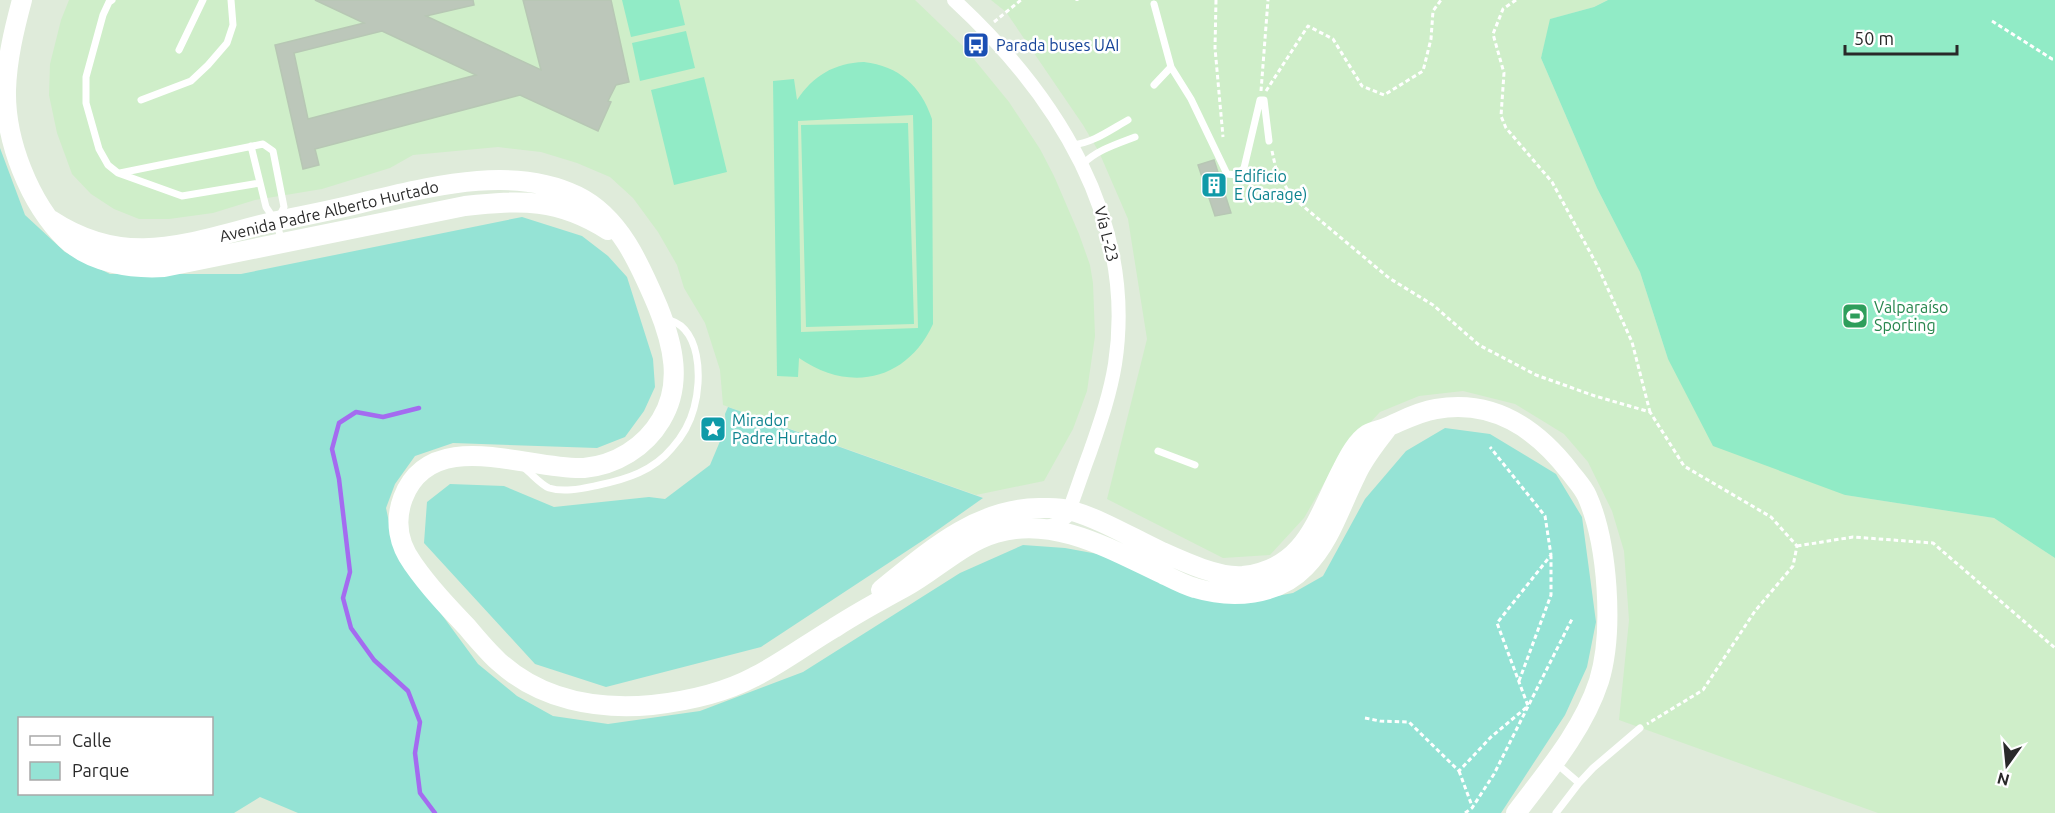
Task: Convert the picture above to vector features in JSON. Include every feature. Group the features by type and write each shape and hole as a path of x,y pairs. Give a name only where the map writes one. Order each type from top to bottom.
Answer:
{"main road":[{"name":"Avenida Padre Alberto Hurtado","path":"22,0 14,30 6,92 9,126 17,156 29,185 66,239 107,261 135,267 164,267 465,206 529,201 559,207 580,215 601,226 627,245"},
{"name":"Avenida Padre Alberto Hurtado","path":"51,220 95,242 128,249 142,249 198,241 424,188 498,180 524,182 557,189 584,200 609,219 639,265 663,319 673,352 674,380 668,407 662,419 644,441 622,457 595,466 567,468 482,456 448,458 426,468 409,485 400,507 398,531 405,551 429,585 498,662 534,687 564,698 615,707 688,701 716,693 752,678 838,625 921,578 978,539 1018,528 1041,529 1078,537 1116,551 1194,588 1237,595 1268,590 1290,580 1307,566 1324,545 1357,472 1389,427"},
{"name":"Avenida Padre Alberto Hurtado","path":"838,625 956,532 977,522 1023,508 1069,510 1198,568 1239,576 1266,571 1279,566 1306,542 1351,453 1367,434 1434,409 1483,408 1512,419 1539,437 1586,492 1594,513 1604,567 1607,609 1605,656 1599,680 1584,718 1516,813"}],"street":[{"name":"Vía L-23","path":"954,0 985,29 1023,72 1072,145 1097,196 1110,237 1118,288 1118,339 1110,390 1069,510"},
{"path":"1041,529 1064,520 1069,510"},
{"path":"1069,510 1070,524 1078,537"}],"lane":[{"path":"179,50 203,0"},
{"path":"141,100 191,81 221,50 227,43 233,25 231,0"},
{"path":"108,1 86,77 86,103 99,149 108,165 118,173 182,196 260,183"},
{"path":"1154,4 1171,67 1191,99 1227,174 1237,175 1244,168 1260,100 1264,100 1269,141"},
{"path":"1154,85 1171,67"},
{"path":"1072,145 1083,144 1128,120"},
{"path":"1083,165 1100,151 1135,137"},
{"path":"118,173 263,144 273,151 284,207 276,222"},
{"path":"251,146 266,207 276,222 282,244"},
{"path":"1158,452 1194,465"},
{"path":"1556,813 1593,768 1640,728"},
{"path":"1554,762 1579,783"}],"path":[{"path":"985,29 1021,0"},
{"path":"1216,0 1215,48 1223,137"},
{"path":"1260,100 1268,0"},
{"path":"1260,100 1308,26 1334,39 1362,86 1384,95 1423,71 1431,39 1433,11 1441,0"},
{"path":"1516,0 1503,9 1493,34 1504,73 1501,116 1506,128 1552,182 1598,267 1632,342 1650,412 1684,466 1771,517 1797,546"},
{"path":"1992,21 2052,59 2055,58"},
{"path":"1269,141 1276,169 1291,196 1389,278 1433,305 1479,345 1536,375 1650,412"},
{"path":"1490,447 1545,516 1551,555 1551,595 1519,681"},
{"path":"1797,546 1852,537 1934,543 2055,648"},
{"path":"1640,728 1703,690 1755,611 1793,566 1797,546"},
{"path":"1528,706 1497,623 1551,555"},
{"path":"1466,813 1472,808 1494,774 1573,617"},
{"path":"1459,771 1491,737 1528,706"},
{"path":"1365,718 1409,723 1459,771 1472,808"}],"shaded area":[{"path":"69,0 915,0 964,47 1009,102 1040,149 1079,234 1090,265 1093,283 1095,336 1087,391 1073,429 1044,481 976,495 723,405 720,370 705,323 684,288 677,265 658,232 633,198 610,177 577,163 541,152 498,147 413,155 390,168 322,189 255,200 213,213 169,219 139,219 114,209 91,194 72,174 57,133 49,95 50,64 61,20"},
{"path":"622,0 679,0 685,25 631,37"},
{"path":"991,0 1608,0 1594,7 1551,19 1541,58 1597,188 1640,272 1668,359 1845,495 1994,518 2055,558 2055,813 1878,813 1619,720 1629,620 1624,551 1612,511 1588,462 1564,434 1515,404 1463,391 1419,396 1380,412 1341,454 1304,518 1270,555 1223,558 1107,499 1147,339 1128,219 1099,152 1083,125 1006,12"},
{"name":"Valparaíso Sporting","path":"1608,0 2055,0 2055,558 1994,518 1845,495 1713,446 1668,359 1640,272 1597,188 1541,58 1550,19 1594,7"},
{"path":"686,31 695,68 640,81 632,43"},
{"path":"853,63 877,64 898,73 922,97 932,119 933,324 922,343 908,358 892,369 875,376 857,378 837,375 818,369 799,358 798,377 777,376 773,81 794,79 797,100 810,84 825,72","holes":["913,115 918,328 801,332 798,121"]},
{"path":"704,77 727,172 674,185 651,90"},
{"path":"908,123 914,324 806,327 801,125"}],"green space":[{"path":"0,148 25,215 65,252 110,274 241,274 522,217 582,236 608,256 627,277 653,359 655,387 644,411 625,437 597,448 453,443 415,456 395,484 386,508 395,551 478,664 517,696 553,716 608,724 700,711 803,672 960,573 1023,545 1065,548 1114,557 1245,602 1293,593 1323,576 1365,499 1406,451 1445,428 1490,434 1556,474 1582,517 1596,622 1587,667 1565,715 1501,813 298,813 260,797 234,813 0,813"},
{"path":"728,407 983,498 761,647 606,687 535,664 424,543 427,502 450,484 504,486 554,507 649,497 665,499 710,465 726,427 725,414"}],"building":[{"path":"315,0 473,0 474,5 426,16 541,70 523,0 611,0 629,82 616,85 598,131 520,95 315,149 319,165 303,169 275,45 364,23","holes":["382,31 476,75 308,119 294,53"]},
{"name":"Edificio E (Garage)","path":"1214,160 1231,213 1215,216 1198,165"}],"waterway":[{"path":"419,408 383,417 356,412 339,423 332,449 339,479 350,572 343,598 351,628 374,660 408,691 420,722 415,753 420,793 435,813"}],"place":[{"name":"Parada buses UAI","path":"976,45"},
{"name":"Edificio E (Garage)","path":"1214,185"},
{"name":"Valparaíso Sporting","path":"1855,316"},
{"name":"Mirador Padre Hurtado","path":"713,429"}]}
